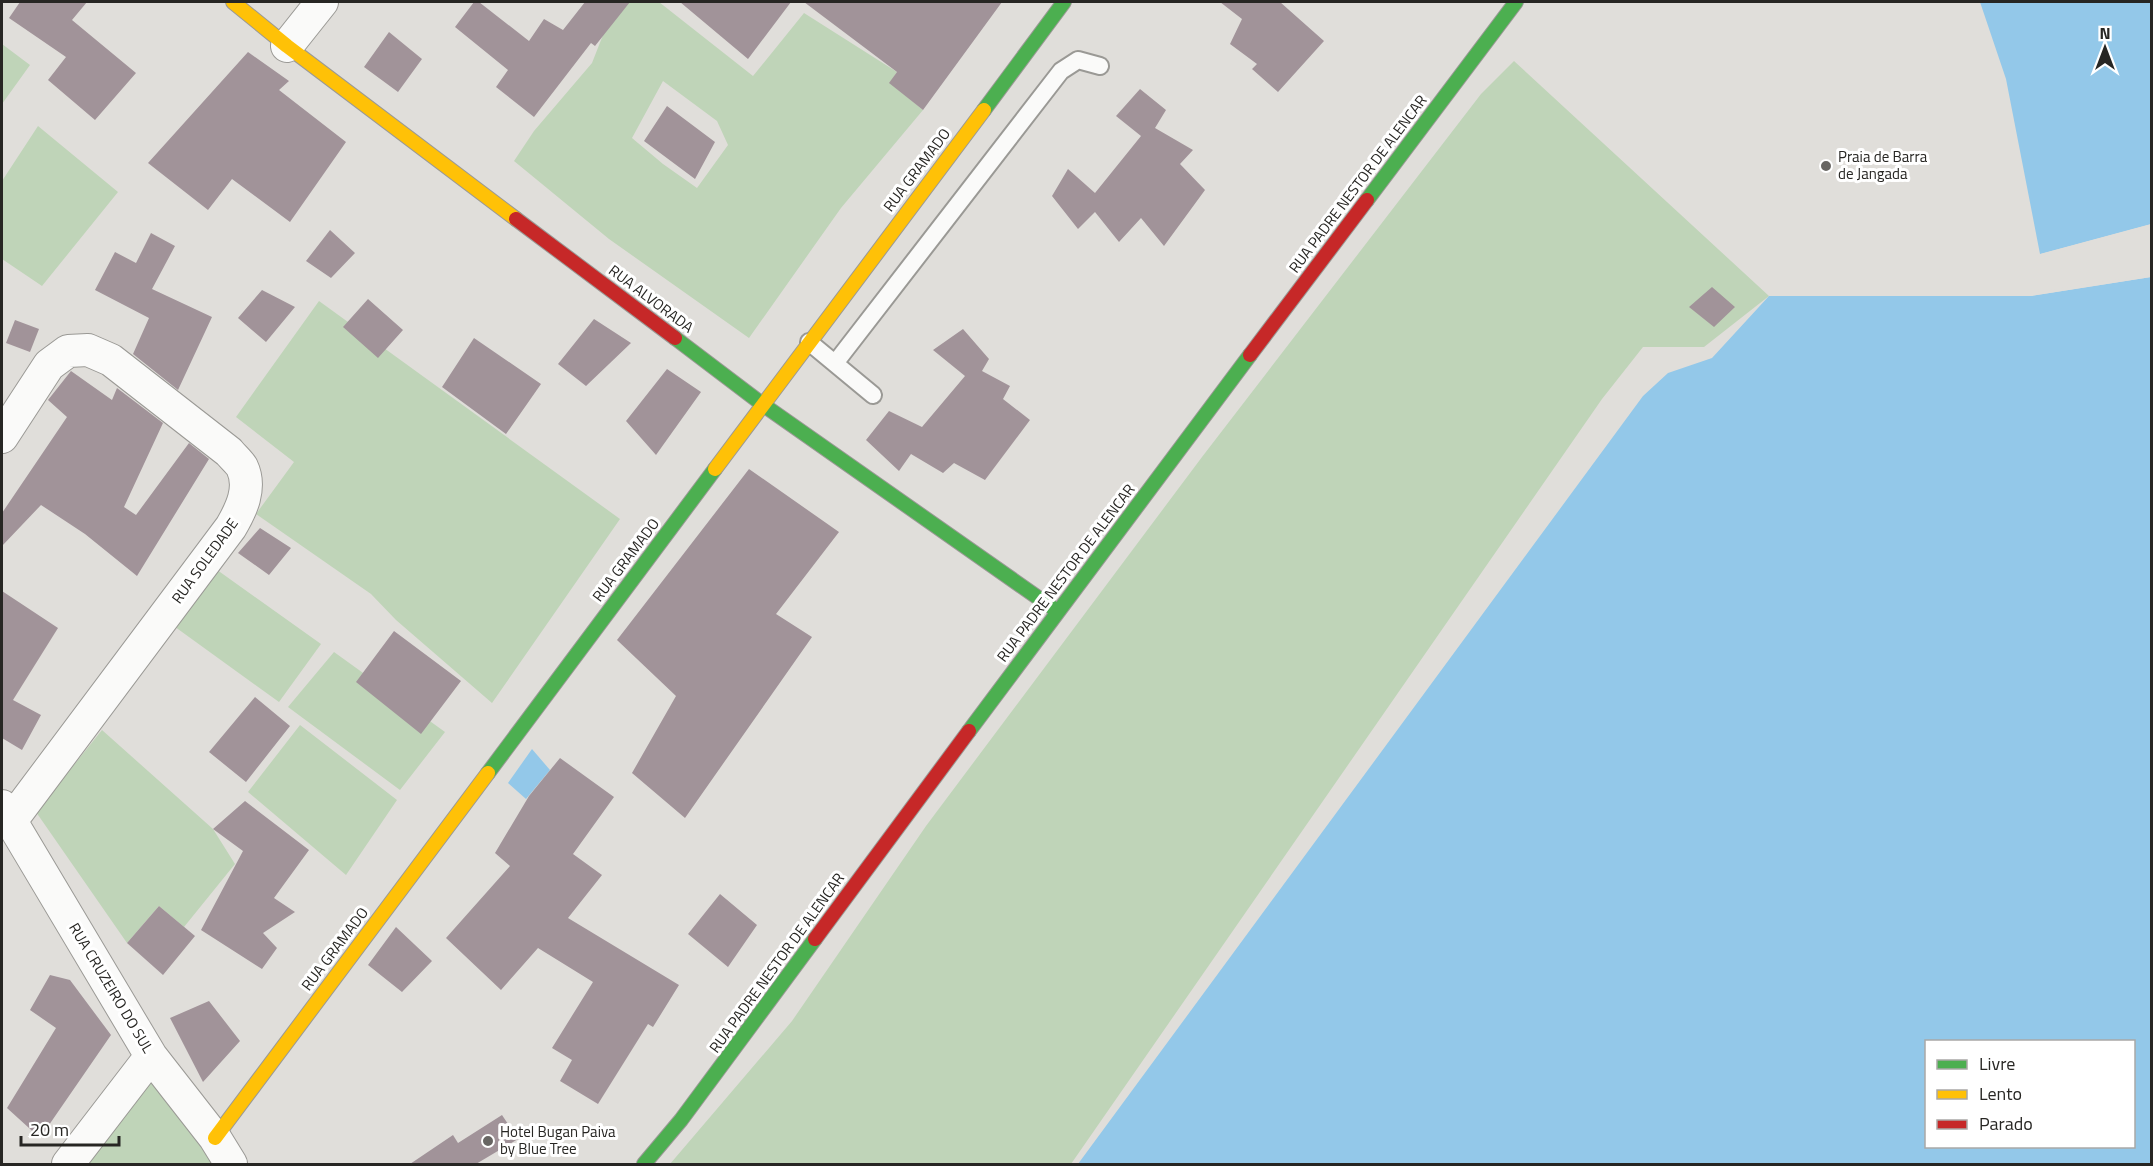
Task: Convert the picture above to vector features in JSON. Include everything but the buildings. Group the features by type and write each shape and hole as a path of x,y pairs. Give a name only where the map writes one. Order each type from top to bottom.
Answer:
{"street":[{"name":"RUA ALVORADA","path":"233,2 287,46 762,404 1057,611"},
{"path":"287,46 322,2"},
{"name":"RUA GRAMADO","path":"215,1138 1064,2"},
{"name":"RUA PADRE NESTOR DE ALENCAR","path":"644,1164 681,1120 1057,611 1516,2"},
{"name":"RUA SOLEDADE","path":"2,437 49,365 68,351 88,350 111,360 229,452 242,467 245,485 244,505 231,527 7,813"},
{"name":"RUA CRUZEIRO DO SUL","path":"7,813 151,1056 215,1138 231,1164"},
{"path":"68,1164 151,1056"}],"lane":[{"path":"836,362 1061,70 1078,60 1100,66"},
{"path":"809,342 836,362 873,395"}],"green space":[{"path":"628,2 659,2 753,76 804,13 897,72 890,83 923,110 841,208 749,338 609,239 514,161 534,131 592,63 603,35","holes":["663,81 717,121 728,145 697,188 632,138"]},
{"path":"2,44 30,65 2,104"},
{"path":"1514,61 1769,296 1704,347 1643,347 1602,399 1071,1164 670,1164 792,1021 926,826 1202,457 1481,94"},
{"path":"38,126 118,192 42,286 2,259 2,181"},
{"path":"319,301 620,519 492,703 396,620 371,594 256,514 294,462 236,417"},
{"path":"213,567 321,644 279,702 171,624"},
{"path":"334,652 445,732 400,790 288,707"},
{"path":"300,725 397,800 346,875 248,792"},
{"path":"102,730 213,829 235,864 184,927 159,906 127,943 36,812"},
{"path":"149,1071 214,1164 83,1164"}],"water":[{"path":"1980,2 2151,2 2151,224 2040,254 2006,79"},
{"path":"2151,277 2151,1164 1078,1164 1643,396 1668,373 1712,358 1769,296 2031,296"},
{"path":"532,749 550,770 526,799 508,783"}],"pier":[{"path":"2152,224 2152,227 2041,257 2037,255"},
{"path":"2152,274 2151,277 2031,296 1769,296 1789,293 2031,293"}],"traffic: fast":[{"path":"984,110 1064,2"},
{"path":"1367,200 1516,2"},
{"path":"675,338 762,404 1057,611"},
{"path":"969,731 1250,355"},
{"path":"488,773 715,469"},
{"path":"644,1164 681,1120 815,939"}],"traffic: slow":[{"path":"233,2 287,46 516,219"},
{"path":"715,469 984,110"},
{"path":"215,1138 488,773"}],"traffic: jam":[{"path":"1250,355 1367,200"},
{"path":"516,219 675,338"},
{"path":"815,939 969,731"}],"place":[{"name":"Praia de Barra de Jangada","path":"1826,166"},
{"name":"Hotel Bugan Paiva by Blue Tree","path":"488,1141"}]}
